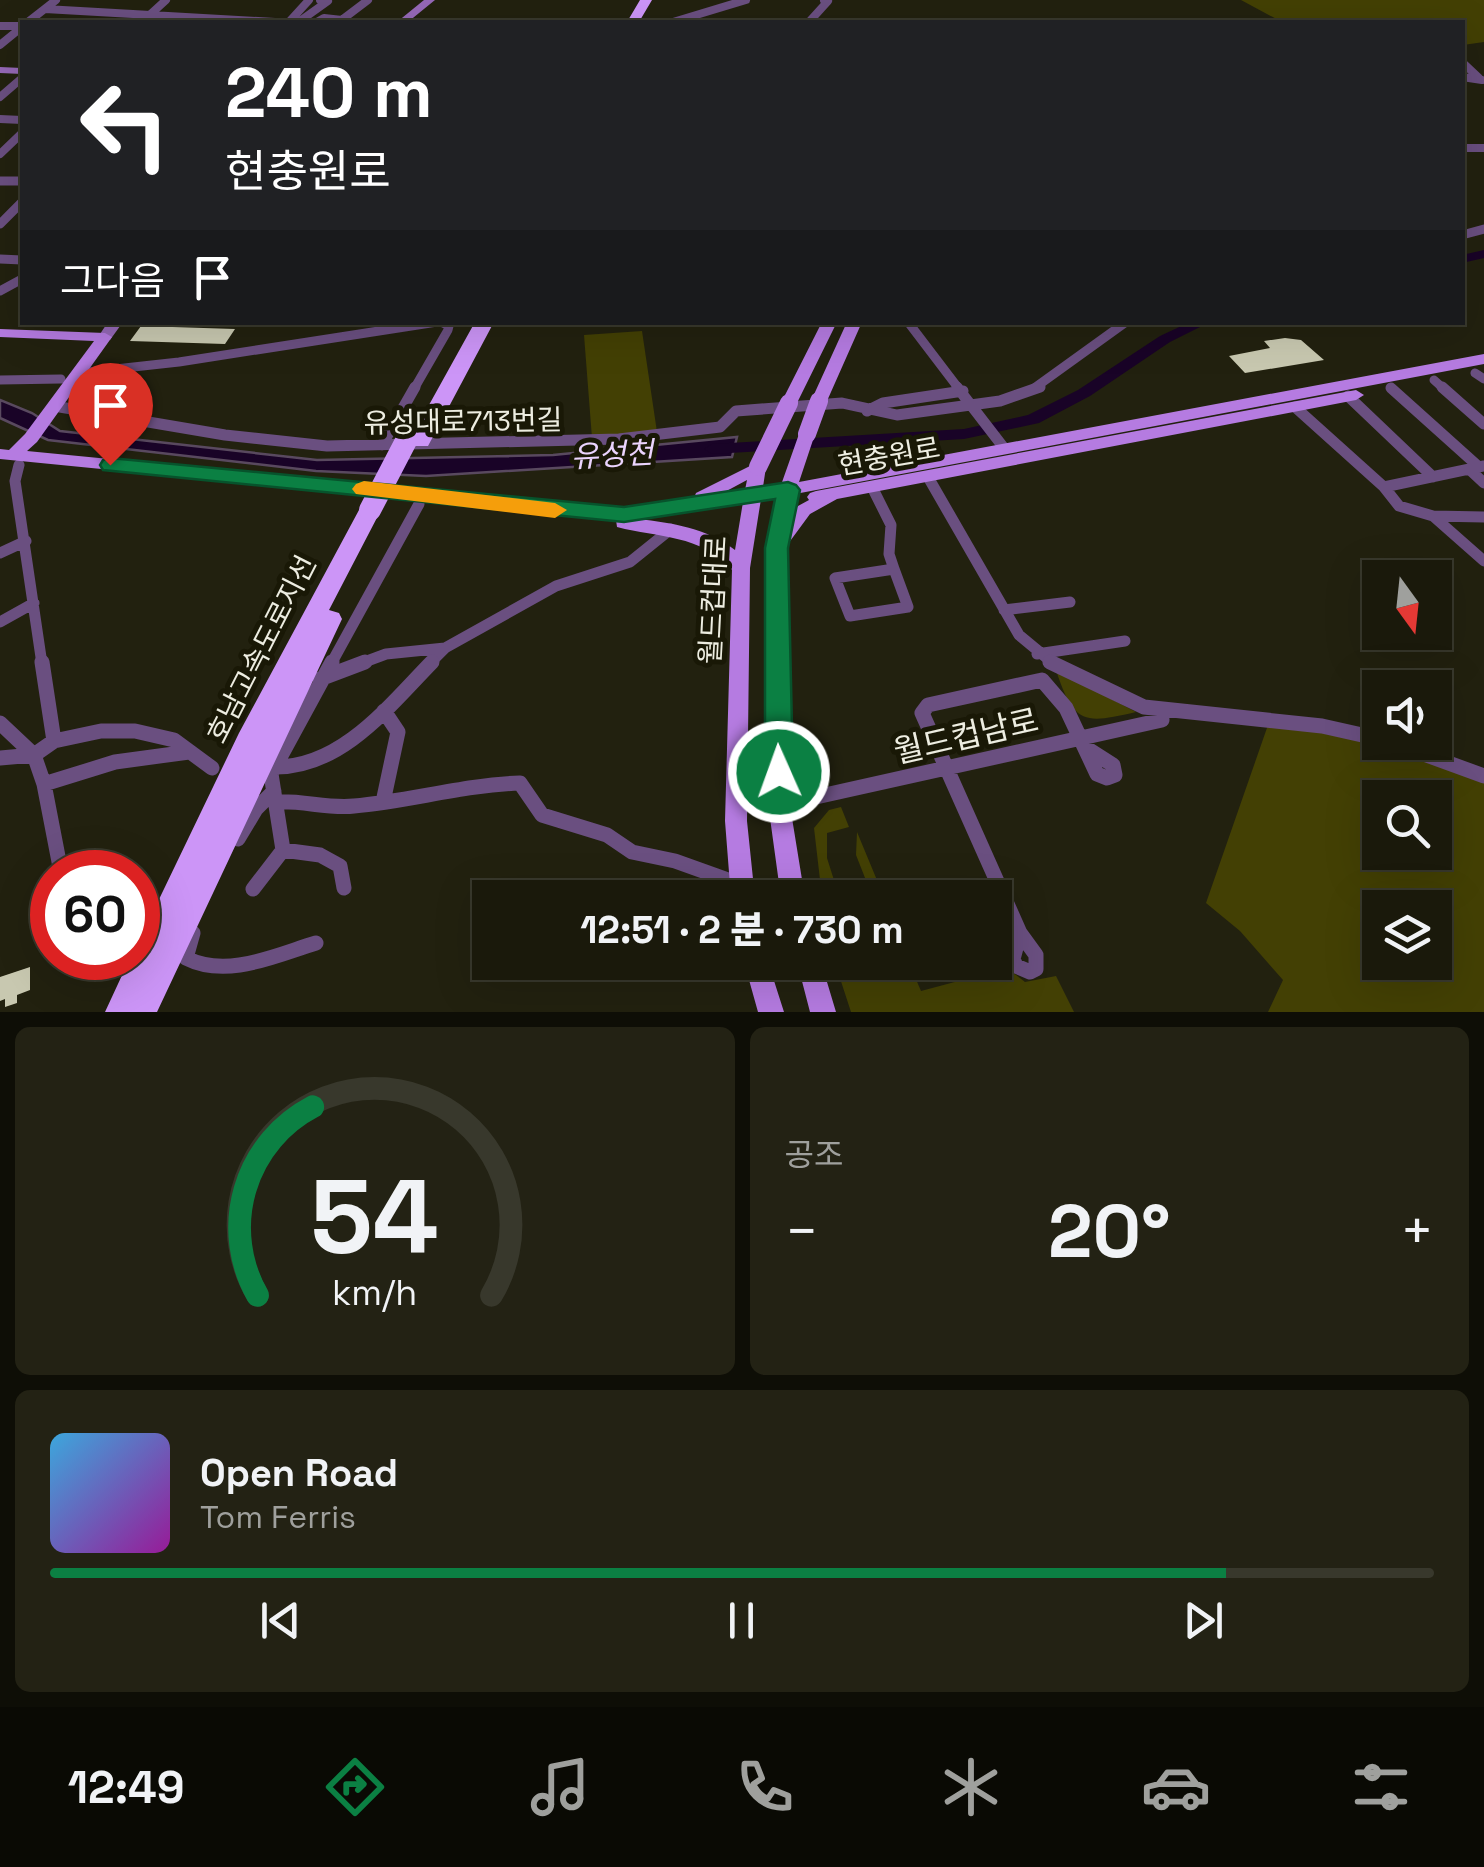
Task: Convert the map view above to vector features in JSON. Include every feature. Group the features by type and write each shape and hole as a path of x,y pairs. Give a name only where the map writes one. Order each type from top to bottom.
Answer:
{"highway":[{"name":"호남고속도로지선","path":"160,926 252,733 377,510 471,325"},
{"name":"호남고속도로지선","path":"414,440 483,325"},
{"name":"호남고속도로지선","path":"140,1012 377,510"},
{"path":"106,1012 129,980"},
{"name":"호남고속도로지선","path":"121,1012 135,980"}],"main road":[{"name":"월드컵대로","path":"741,880 736,820 742,568 749,502 758,467 828,325"},
{"path":"789,880 780,798 776,548 796,464 854,325"},
{"path":"5,460 79,373 104,330"},
{"path":"0,333 104,330"},
{"path":"49,407 61,379 104,330"},
{"name":"현충원로","path":"850,485 872,487 928,477 1482,371"},
{"name":"현충원로","path":"110,465 561,511 656,512 850,485 1000,443 1482,371"},
{"path":"1112,442 1096,439 1146,427 1159,418"},
{"path":"24,437 41,450 110,465"},
{"path":"5,460 110,465"},
{"name":"현충원로","path":"5,460 622,523 666,521 749,502"},
{"path":"796,464 850,485"},
{"path":"656,512 716,492 737,475 758,467"},
{"path":"776,548 804,510 850,485"},
{"path":"622,523 671,529 714,542 742,568"},
{"path":"761,980 771,1012"},
{"path":"814,980 823,1012"}],"street":[{"path":"31,20 56,0"},
{"path":"144,20 166,0"},
{"path":"290,20 309,0"},
{"path":"320,0 329,0"},
{"path":"301,20 329,0"},
{"path":"337,20 368,0"},
{"path":"405,20 430,0"},
{"path":"416,20 441,0"},
{"path":"680,20 746,0"},
{"path":"811,20 828,1 824,0"},
{"path":"337,20 355,2"},
{"path":"45,9 239,20"},
{"path":"0,44 20,28"},
{"path":"10,37 20,37"},
{"path":"0,97 20,76"},
{"path":"0,154 20,135"},
{"path":"1,223 20,204"},
{"path":"79,373 180,362 420,325"},
{"path":"382,446 448,330 446,325"},
{"path":"910,325 1000,443"},
{"name":"유성대로713번길","path":"49,407 224,435 327,446 584,441 720,427 736,412 842,403 897,415 976,408 1042,386 1122,325"},
{"path":"0,380 61,379"},
{"path":"1434,380 1484,424"},
{"path":"1392,388 1478,468 1484,483"},
{"name":"유성대로713번길","path":"867,411 882,403 963,391"},
{"path":"1348,396 1433,477"},
{"path":"1295,406 1384,487 1399,506 1433,516 1484,516"},
{"path":"5,460 15,481 26,542 54,741"},
{"path":"1384,487 1478,468"},
{"path":"928,477 1004,610 1037,654 1066,672 1141,706 1218,718 1298,720 1362,735"},
{"path":"872,487 891,525 889,554 908,607 850,616 835,578 894,569"},
{"path":"316,944 231,967 194,964 186,958 190,937 240,834 272,781 320,679 419,504"},
{"path":"1433,516 1484,561"},
{"path":"272,781 296,766 330,755 384,711 445,648 556,586 630,562 671,529"},
{"path":"0,553 26,542"},
{"path":"0,622 34,602"},
{"path":"1004,610 1070,602"},
{"path":"1037,654 1125,641"},
{"path":"320,679 386,654 445,648"},
{"path":"1020,933 922,718 928,705 1042,680 1053,688 1085,744"},
{"path":"383,802 398,732 384,711"},
{"name":"월드컵남로","path":"780,798 816,797 945,768 1085,744 1162,720"},
{"path":"0,722 34,756 44,784 57,850"},
{"path":"0,758 34,756 54,741 101,730 135,731 174,740 212,768"},
{"path":"44,784 115,762 188,752"},
{"path":"1440,760 1484,776"},
{"path":"272,781 303,800 350,807 520,782 542,815 607,836 632,852 675,861 717,880"},
{"path":"253,889 284,850 272,781"},
{"path":"284,850 320,855 340,866 344,888"}],"shaded area":[{"path":"1241,0 1484,0 1484,42 1465,45 1465,20 1278,20"},
{"path":"642,331 657,432 592,438 584,335"},
{"path":"1056,670 1136,712 1104,718 1083,716 1069,701"},
{"path":"1268,725 1362,740 1362,760 1421,760 1484,781 1484,1012 1268,1012 1283,980 1240,931 1206,903"},
{"path":"841,807 849,827 827,833 827,858 834,880 820,880 814,828 829,810"},
{"path":"857,832 877,880 866,880 856,855"},
{"path":"1012,972 1025,982 1056,976 1074,1012 851,1012 841,980 916,980 921,991 962,980 1012,980"}],"water":[{"path":"0,400 32,413 60,431 317,460 553,455 737,437 732,457 426,476 316,471 48,440 0,418"}],"building":[{"path":"141,326 235,329 225,344 130,341"},
{"path":"1301,340 1324,360 1245,373 1229,356 1270,348 1264,341"},
{"path":"30,967 30,990 17,995 17,1003 5,1007 5,999 0,1001 0,977"}],"waterway":[{"name":"유성천","path":"1465,258 1484,254"},
{"name":"유성천","path":"712,449 964,434 1033,419 1084,393 1165,339 1196,325"}],"slow traffic":[{"path":"364,489 555,510"}],"route":[{"path":"110,465 624,514 788,490 776,548 779,772"}]}
